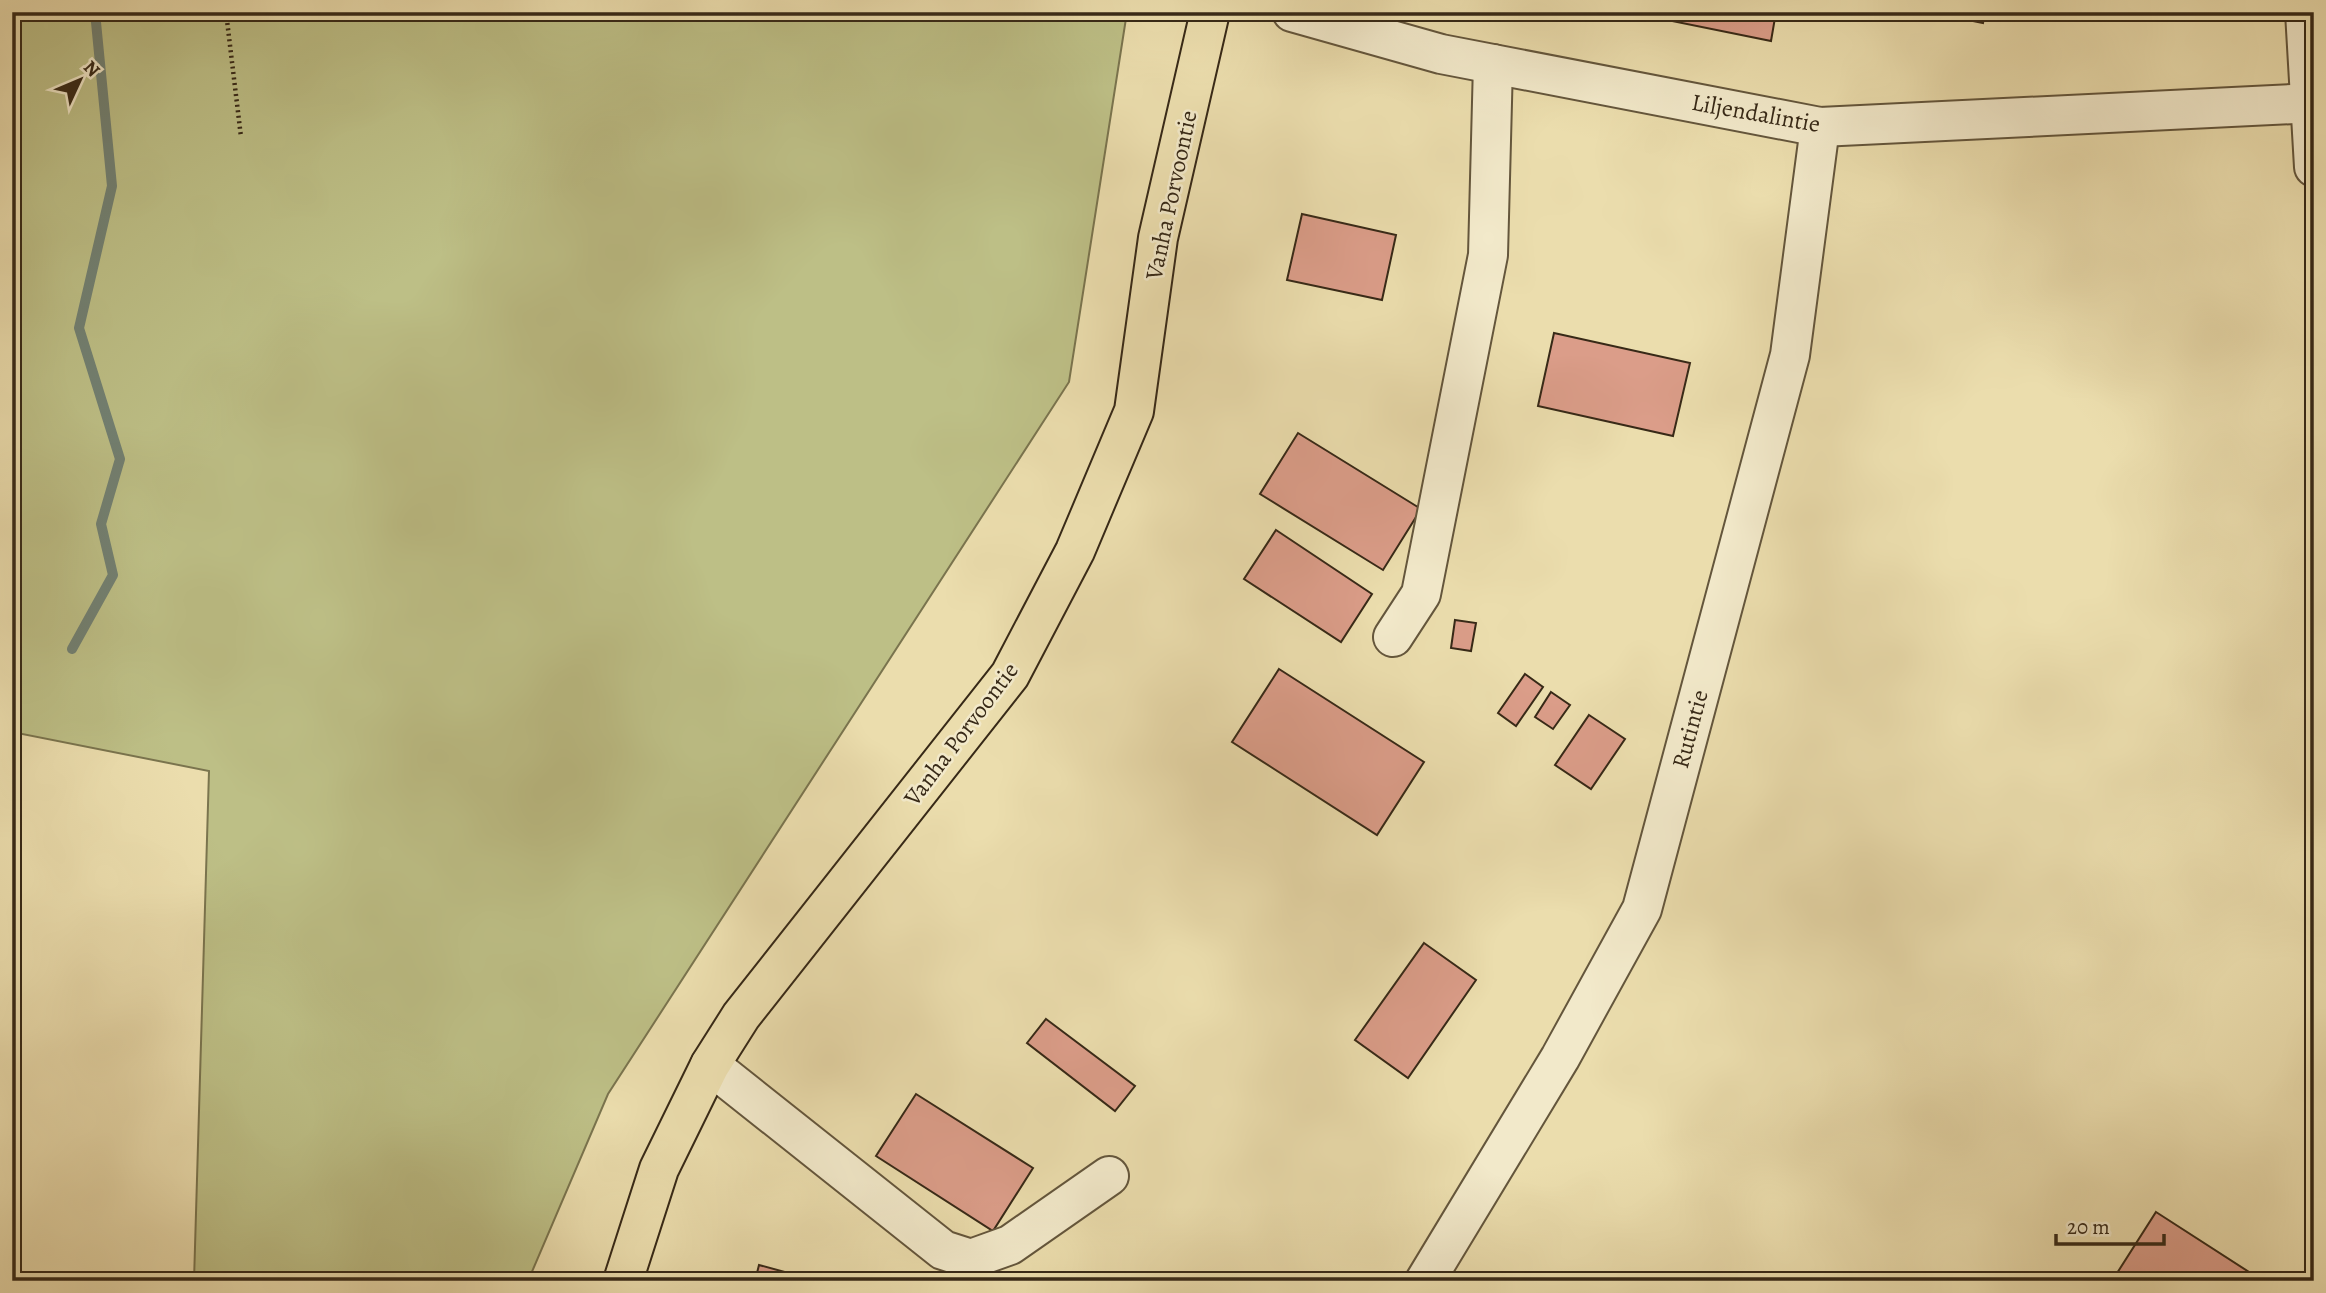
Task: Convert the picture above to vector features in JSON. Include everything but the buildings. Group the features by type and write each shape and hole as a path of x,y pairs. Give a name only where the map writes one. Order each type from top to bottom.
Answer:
{"main road":[{"name":"Vanha Porvoontie","path":"623,1281 659,1169 709,1065 749,1006 1010,676 1075,551 1133,411 1158,238 1210,12"}],"street":[{"name":"Liljendalintie","path":"1292,12 1441,54 1820,127 2312,103"},
{"path":"2305,12 2314,167"},
{"path":"1393,637 1421,594 1488,255 1493,64"},
{"name":"Rutintie","path":"1424,1281 1560,1058 1642,909 1790,355 1820,127"},
{"path":"709,1065 943,1250 971,1259 1010,1245 1109,1176"}],"path":[{"path":"226,12 240,137"}],"green space":[{"path":"12,12 1127,12 1069,382 608,1094 528,1281 194,1281 209,771 12,732"}],"waterway":[{"path":"72,649 113,575 101,524 120,459 79,328 112,186 95,12"}]}
